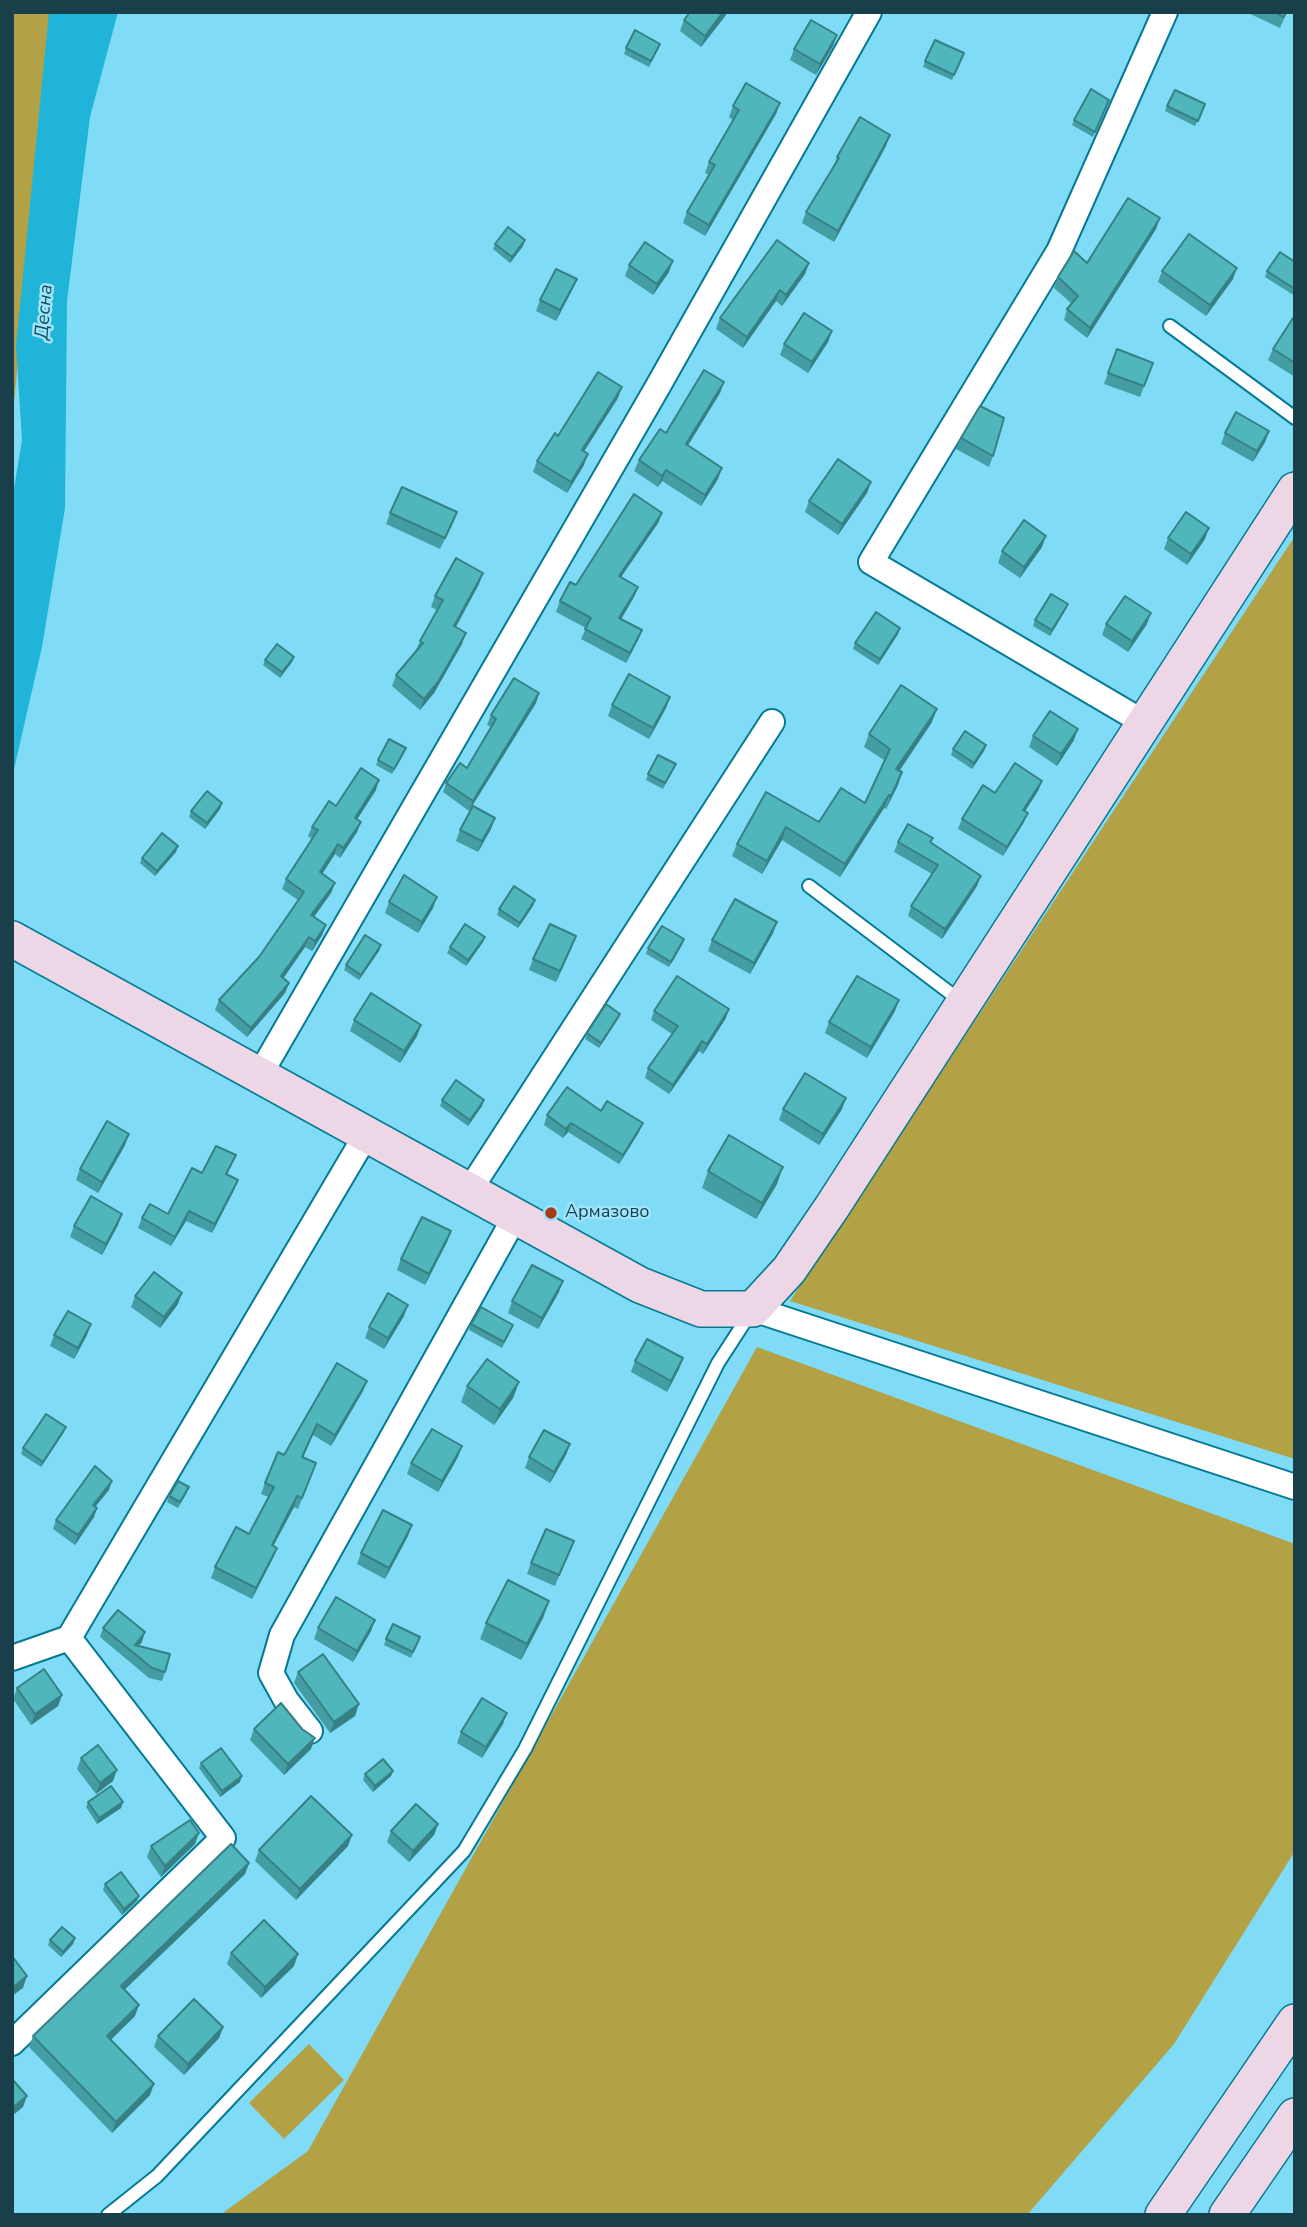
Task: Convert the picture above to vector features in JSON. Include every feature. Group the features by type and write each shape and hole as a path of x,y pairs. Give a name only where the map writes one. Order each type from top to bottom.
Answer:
{"street":[{"path":"258,1076 650,400 869,12"},
{"path":"1143,722 871,562 1059,251 1165,12"},
{"path":"753,1309 789,1270 1295,490"},
{"path":"469,1191 772,722"},
{"path":"12,939 640,1285 701,1309 753,1309 1295,1487"},
{"path":"12,1658 69,1637 366,1135"},
{"path":"310,1731 286,1700 271,1673 282,1635 515,1217"},
{"path":"12,2043 223,1838 69,1637"},
{"path":"1163,2215 1295,2022"},
{"path":"1227,2215 1295,2116"}],"lane":[{"path":"1170,326 1295,418"},
{"path":"809,886 964,1003"},
{"path":"108,2215 157,2176 464,1851 525,1749 718,1363 753,1309"}],"shaded area":[{"path":"12,12 50,12 12,426"},
{"path":"1295,536 1295,1459 790,1301"},
{"path":"757,1347 1295,1544 1295,1851 1174,2044 1027,2215 220,2215 308,2151"},
{"path":"309,2044 344,2080 284,2139 249,2103"}],"water":[{"name":"Десна","path":"49,12 118,12 90,117 67,301 65,508 42,647 12,778 12,501 22,440 16,346"}],"building":[{"path":"690,12 723,12 705,36 684,20"},
{"path":"811,20 837,35 820,64 794,49"},
{"path":"635,30 660,44 651,61 626,48"},
{"path":"935,40 964,53 954,75 925,61"},
{"path":"746,83 780,103 709,225 687,212 715,165 709,162 739,110 733,106"},
{"path":"1091,89 1109,100 1095,132 1074,120"},
{"path":"1175,90 1205,104 1198,121 1167,106"},
{"path":"860,117 890,135 838,231 806,212"},
{"path":"1128,198 1160,218 1090,328 1067,309 1078,296 1058,277 1074,251 1087,263"},
{"path":"508,227 525,240 512,257 495,244"},
{"path":"1189,234 1237,268 1210,305 1162,271"},
{"path":"777,240 809,263 786,295 780,290 747,337 720,318"},
{"path":"645,242 673,261 657,284 629,265"},
{"path":"1280,252 1295,262 1295,289 1267,271"},
{"path":"556,269 577,279 560,310 540,300"},
{"path":"804,313 832,331 812,362 784,344"},
{"path":"1293,318 1295,319 1295,363 1273,349"},
{"path":"1117,349 1153,363 1144,386 1108,373"},
{"path":"704,370 724,382 686,444 722,468 705,495 666,470 662,476 639,460 660,429 666,433"},
{"path":"598,372 622,387 582,450 588,454 571,482 537,461 555,433 558,436"},
{"path":"980,406 1004,418 993,456 961,438"},
{"path":"1236,412 1269,431 1257,451 1225,433"},
{"path":"838,459 871,482 842,524 809,501"},
{"path":"402,487 457,512 445,538 390,513"},
{"path":"634,494 662,513 619,576 638,587 619,618 642,630 630,653 585,629 591,618 560,601 570,582 576,585"},
{"path":"1186,512 1209,528 1191,554 1168,538"},
{"path":"1024,520 1046,536 1024,567 1002,551"},
{"path":"456,558 483,573 454,626 466,633 438,682 424,699 396,675 423,643 420,641 443,600 435,596"},
{"path":"1051,594 1068,604 1052,630 1035,620"},
{"path":"1125,596 1151,613 1132,641 1106,624"},
{"path":"876,612 900,628 880,659 855,643"},
{"path":"277,644 294,657 282,672 265,660"},
{"path":"629,674 670,697 653,728 612,705"},
{"path":"514,678 539,693 473,801 446,783 460,763 467,768 496,719 491,715"},
{"path":"901,685 937,709 896,769 902,772 891,796 889,795 845,864 786,827 767,861 737,844 766,792 819,822 841,788 865,803 890,749 869,734"},
{"path":"1050,711 1078,729 1061,754 1033,736"},
{"path":"965,731 986,745 974,763 953,749"},
{"path":"389,739 406,748 394,769 378,760"},
{"path":"658,755 676,764 665,783 648,774"},
{"path":"1015,763 1042,781 1023,810 1028,813 1007,847 962,819 983,785 995,793"},
{"path":"361,768 379,780 355,818 361,822 343,848 338,844 320,872 335,883 311,915 326,925 315,941 309,937 281,976 289,983 251,1028 219,1000 259,957 304,892 286,879 318,830 312,827 329,801 336,806"},
{"path":"207,791 222,803 207,823 191,811"},
{"path":"473,806 495,818 482,841 460,830"},
{"path":"908,824 933,838 930,842 981,876 945,929 911,906 938,865 898,842"},
{"path":"162,833 178,846 157,871 142,858"},
{"path":"404,875 437,897 422,922 389,902"},
{"path":"514,886 535,900 520,923 499,909"},
{"path":"735,899 777,922 754,963 712,940"},
{"path":"465,924 485,937 468,960 450,947"},
{"path":"550,924 576,936 560,971 533,959"},
{"path":"662,926 684,939 671,962 648,948"},
{"path":"365,935 381,945 361,975 346,965"},
{"path":"677,976 729,1009 707,1044 702,1041 673,1085 648,1068 678,1026 654,1011"},
{"path":"857,976 899,1000 871,1047 829,1022"},
{"path":"371,993 421,1025 404,1051 354,1020"},
{"path":"606,1004 620,1014 601,1043 587,1033"},
{"path":"805,1073 846,1098 823,1134 783,1109"},
{"path":"456,1080 484,1100 470,1120 442,1100"},
{"path":"567,1087 601,1111 607,1101 643,1123 623,1155 571,1123 566,1129 547,1115"},
{"path":"107,1121 129,1134 102,1182 80,1169"},
{"path":"729,1135 783,1167 762,1203 708,1171"},
{"path":"216,1146 236,1155 226,1174 238,1180 215,1224 189,1211 175,1237 142,1218 150,1204 168,1214 192,1168 202,1173"},
{"path":"91,1196 122,1214 106,1244 74,1226"},
{"path":"422,1217 451,1231 429,1274 401,1259"},
{"path":"532,1265 563,1281 542,1318 512,1301"},
{"path":"154,1272 182,1293 164,1317 135,1296"},
{"path":"388,1293 408,1305 388,1338 369,1327"},
{"path":"481,1307 513,1325 504,1342 471,1324"},
{"path":"68,1311 91,1324 78,1348 54,1335"},
{"path":"647,1339 683,1358 671,1381 635,1361"},
{"path":"487,1359 519,1382 500,1409 467,1386"},
{"path":"337,1363 367,1381 335,1435 317,1424 302,1457 316,1463 302,1498 297,1496 272,1545 277,1548 256,1588 215,1567 236,1527 249,1534 274,1487 265,1483 278,1452 284,1455"},
{"path":"46,1414 66,1427 43,1462 23,1448"},
{"path":"432,1429 462,1446 442,1481 411,1463"},
{"path":"544,1430 570,1444 554,1472 529,1457"},
{"path":"95,1466 112,1481 93,1505 97,1508 78,1535 56,1520"},
{"path":"178,1481 189,1487 180,1502 169,1496"},
{"path":"383,1510 412,1525 389,1568 361,1553"},
{"path":"546,1529 574,1541 559,1575 531,1563"},
{"path":"508,1580 549,1601 527,1644 486,1623"},
{"path":"336,1597 375,1620 357,1651 318,1628"},
{"path":"118,1610 145,1632 135,1645 170,1654 165,1672 152,1668 103,1628"},
{"path":"393,1624 420,1637 413,1652 386,1639"},
{"path":"323,1654 359,1704 334,1722 298,1672"},
{"path":"44,1669 62,1695 35,1714 17,1688"},
{"path":"482,1698 507,1713 486,1747 461,1732"},
{"path":"281,1703 302,1729 315,1738 288,1764 254,1729"},
{"path":"98,1745 117,1770 100,1783 81,1758"},
{"path":"221,1748 242,1776 222,1791 201,1763"},
{"path":"383,1759 393,1771 375,1786 365,1774"},
{"path":"111,1786 123,1802 99,1818 88,1802"},
{"path":"311,1796 352,1835 300,1889 259,1850"},
{"path":"416,1804 438,1824 413,1851 391,1831"},
{"path":"190,1820 199,1833 165,1866 151,1846"},
{"path":"231,1844 249,1863 121,1986 139,2005 107,2036 154,2084 116,2122 33,2036"},
{"path":"121,1872 139,1896 124,1909 105,1884"},
{"path":"264,1920 298,1954 265,1987 231,1953"},
{"path":"62,1927 75,1938 63,1952 50,1940"},
{"path":"12,1956 27,1976 12,1988"},
{"path":"194,1999 223,2027 188,2064 158,2036"},
{"path":"12,2079 27,2096 12,2108"}],"place":[{"name":"Армазово","path":"551,1213"}]}
